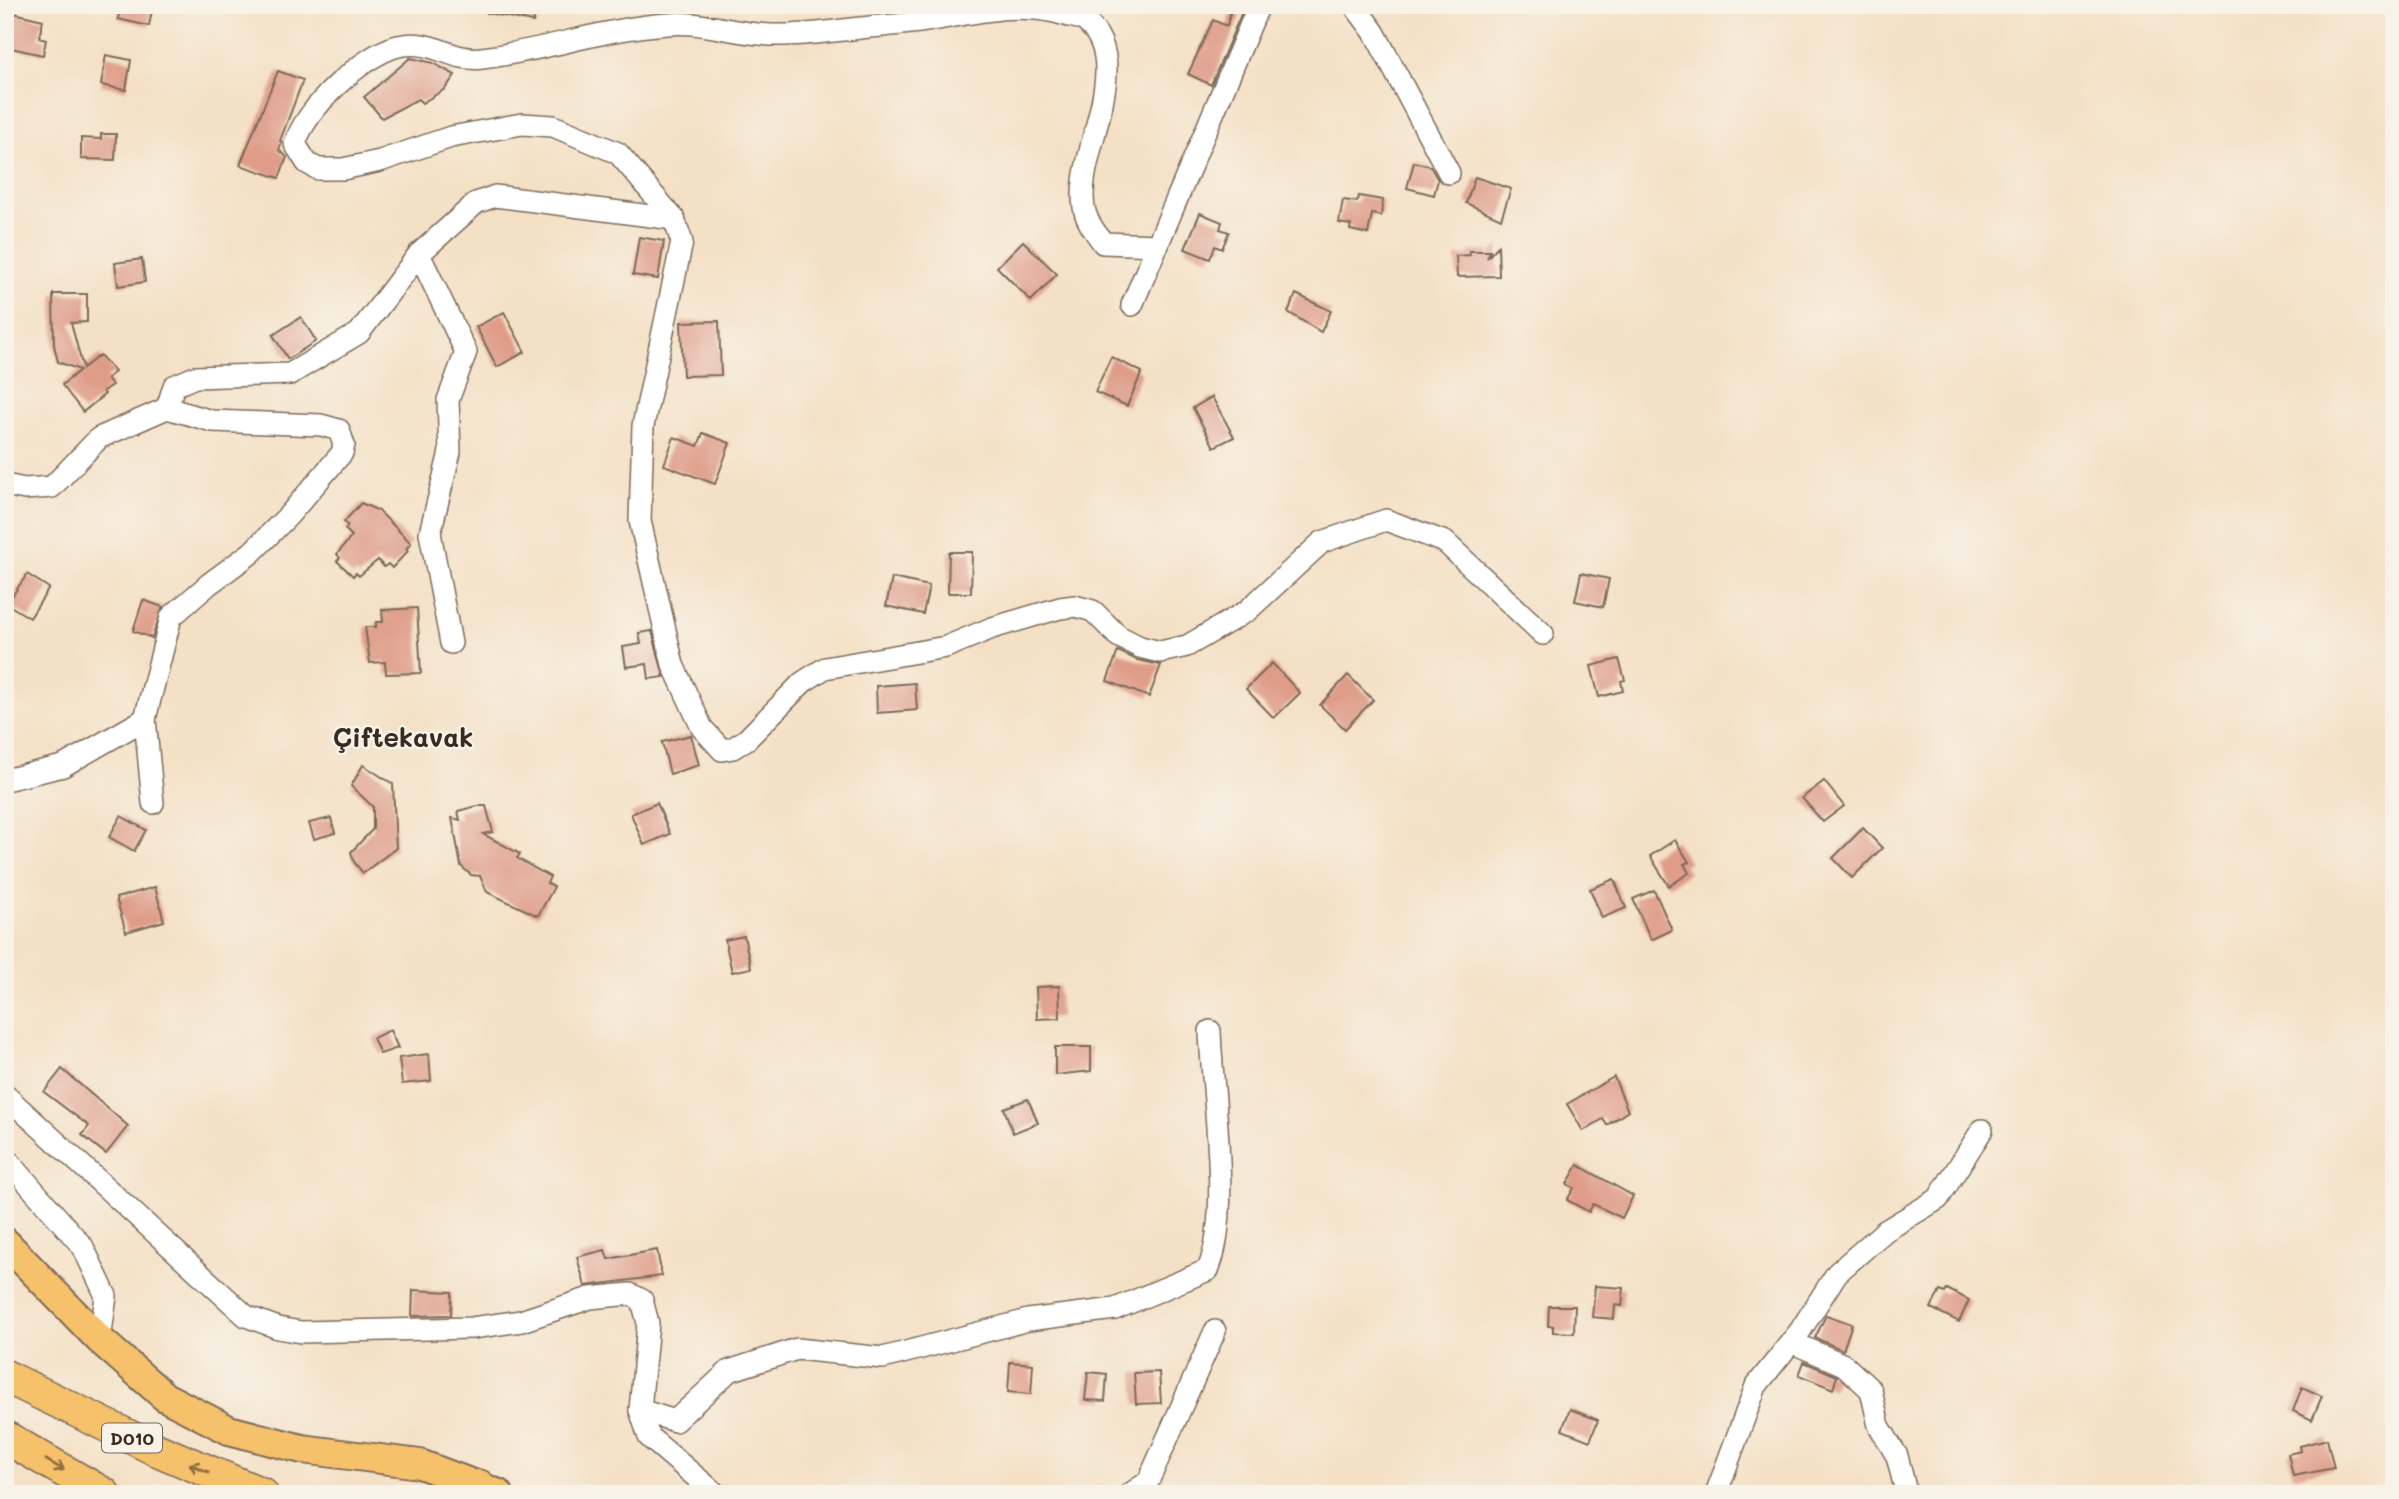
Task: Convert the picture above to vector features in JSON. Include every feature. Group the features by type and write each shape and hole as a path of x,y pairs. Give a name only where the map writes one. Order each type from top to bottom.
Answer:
{"highway":[{"name":"D010","path":"5,1376 155,1449 262,1494"},
{"path":"5,1437 104,1494"}],"main road":[{"path":"5,1242 100,1340 165,1397 229,1430 302,1449 421,1464 484,1491"}],"street":[{"path":"1132,305 1259,5"},
{"path":"1354,5 1374,32 1449,173"},
{"path":"1158,245 1102,243 1085,214 1085,182 1105,90 1104,49 1086,22 1046,9 1004,7 925,21 804,34 769,35 702,25 669,24 571,39 480,59 459,57 426,43 398,46 380,53 331,90 300,127 295,144 307,163 318,169 343,169 380,161 451,137 522,124 553,126 618,153 674,219 681,242 643,426 640,521 673,665 702,728 722,750 733,748 747,739 803,682 825,668 946,647 992,628 1060,608 1075,606 1093,611 1118,636 1140,648 1160,652 1187,646 1247,611 1321,542 1386,520 1445,541 1543,634"},
{"path":"167,408 174,386 195,377 290,374 359,333 419,254 476,203 495,196 674,219"},
{"path":"419,254 466,352 448,400 450,452 430,534 451,643"},
{"path":"5,485 25,489 52,487 99,438 167,408 212,421 321,425 339,430 344,445 342,453 325,473 261,543 171,617 145,719 153,803"},
{"path":"5,780 63,766 145,719"},
{"path":"640,1410 675,1421 729,1371 797,1349 883,1358 1028,1320 1115,1309 1208,1270 1215,1254 1219,1163 1210,1031"},
{"path":"5,1095 246,1316 278,1328 301,1332 472,1328 522,1321 590,1298 630,1294 642,1300 648,1324 640,1410 649,1437 716,1494"},
{"path":"1716,1494 1756,1386 1791,1342 1838,1273 1885,1231 1938,1199 1982,1130"},
{"path":"5,1157 83,1247 106,1296 100,1340"},
{"path":"1130,1494 1148,1482 1215,1331"},
{"path":"1791,1342 1844,1365 1871,1390 1880,1426 1897,1456 1905,1488"}],"building":[{"path":"120,5 153,5 149,26 118,19"},
{"path":"488,5 537,5 533,22 487,13"},
{"path":"1232,5 1245,5 1211,85 1188,74 1213,20 1227,26"},
{"path":"14,13 43,20 39,38 46,40 43,55 6,47"},
{"path":"106,55 131,60 126,90 101,85"},
{"path":"410,58 433,63 455,75 445,89 422,103 418,99 382,118 364,97"},
{"path":"278,71 303,80 280,141 279,150 287,157 279,178 240,165"},
{"path":"101,134 116,134 115,160 81,159 81,138 101,139"},
{"path":"1414,162 1430,166 1438,180 1434,195 1407,188"},
{"path":"1475,177 1511,189 1501,219 1466,203"},
{"path":"1359,196 1383,200 1381,216 1372,214 1368,234 1350,230 1351,225 1339,223 1343,200 1357,202"},
{"path":"1200,213 1222,222 1220,229 1229,232 1222,249 1215,246 1210,259 1185,249"},
{"path":"639,237 664,241 658,279 633,275"},
{"path":"1023,241 1057,274 1031,301 997,267"},
{"path":"1498,246 1499,276 1457,277 1456,256 1470,255 1469,251 1490,251 1487,258"},
{"path":"142,259 145,282 118,286 115,263"},
{"path":"53,294 87,294 87,322 71,323 83,368 100,355 115,372 107,378 112,385 103,391 105,394 83,412 62,385 80,370 58,362 54,345"},
{"path":"1296,294 1331,311 1321,332 1288,312"},
{"path":"504,312 525,352 497,367 476,327"},
{"path":"301,317 316,341 288,359 273,335"},
{"path":"719,321 721,375 683,376 681,322"},
{"path":"1111,357 1142,372 1127,406 1095,392"},
{"path":"1212,397 1234,437 1214,447 1193,408"},
{"path":"703,433 730,443 715,484 664,465 674,437 698,446"},
{"path":"361,503 379,511 411,543 406,549 408,551 392,568 388,564 384,567 378,560 359,576 356,573 353,576 337,561 340,558 337,554 352,536 345,529 348,526 344,522"},
{"path":"949,552 972,552 971,593 948,593"},
{"path":"1581,573 1609,579 1603,607 1575,601"},
{"path":"27,574 49,588 30,618 7,604"},
{"path":"892,578 929,586 923,614 886,606"},
{"path":"143,600 163,607 152,638 133,631"},
{"path":"417,608 421,673 386,674 385,662 370,663 365,627 376,627 376,622 383,622 382,610"},
{"path":"652,631 664,677 649,679 647,664 626,667 623,647 641,644 639,633"},
{"path":"1118,651 1137,660 1161,665 1149,697 1107,681"},
{"path":"1619,659 1625,680 1621,681 1623,691 1599,697 1591,666"},
{"path":"1272,663 1300,693 1274,718 1246,689"},
{"path":"1348,675 1373,700 1345,729 1320,705"},
{"path":"915,683 917,710 877,713 876,686"},
{"path":"691,735 699,765 670,774 662,742"},
{"path":"363,765 393,784 396,848 363,873 354,862 351,852 373,829 373,807 351,786"},
{"path":"1824,781 1844,806 1823,822 1802,798"},
{"path":"657,803 670,834 644,845 631,814"},
{"path":"486,806 493,832 483,834 520,854 517,858 550,877 547,883 554,887 538,916 487,892 480,876 471,875 461,866 452,818 460,820 458,811"},
{"path":"121,816 146,830 134,851 109,837"},
{"path":"331,818 335,833 314,839 309,823"},
{"path":"1863,828 1882,848 1852,878 1833,858"},
{"path":"1675,840 1689,862 1684,864 1689,873 1669,886 1650,856"},
{"path":"1614,879 1626,908 1602,918 1590,889"},
{"path":"155,887 164,921 126,932 116,898"},
{"path":"1654,890 1672,930 1651,940 1633,899"},
{"path":"744,936 751,968 732,972 725,940"},
{"path":"1059,986 1060,1018 1037,1019 1036,987"},
{"path":"390,1030 398,1048 380,1054 373,1038"},
{"path":"1055,1047 1091,1047 1091,1071 1055,1075"},
{"path":"429,1054 431,1081 402,1084 399,1058"},
{"path":"62,1069 128,1126 106,1154 82,1135 89,1126 44,1092"},
{"path":"1614,1077 1628,1111 1607,1125 1603,1119 1583,1131 1567,1104"},
{"path":"1028,1099 1038,1123 1013,1133 1004,1108"},
{"path":"1578,1165 1633,1196 1622,1218 1593,1204 1589,1212 1567,1200 1574,1188 1567,1184"},
{"path":"605,1250 608,1259 657,1250 662,1276 585,1286 577,1257"},
{"path":"1595,1286 1624,1288 1622,1306 1615,1305 1614,1319 1592,1317"},
{"path":"1947,1289 1969,1300 1959,1322 1931,1308 1940,1291 1945,1293"},
{"path":"413,1290 452,1292 451,1315 412,1316"},
{"path":"1549,1306 1575,1306 1574,1333 1553,1332 1553,1326 1548,1326"},
{"path":"1826,1315 1852,1324 1843,1350 1815,1338"},
{"path":"1010,1362 1033,1364 1031,1394 1008,1392"},
{"path":"1804,1362 1837,1376 1833,1389 1799,1375"},
{"path":"1088,1372 1107,1374 1105,1401 1085,1400"},
{"path":"1159,1372 1161,1403 1136,1404 1134,1373"},
{"path":"2302,1387 2322,1396 2312,1420 2293,1411"},
{"path":"1570,1409 1598,1420 1590,1441 1562,1430"},
{"path":"2327,1439 2334,1468 2293,1476 2288,1454 2301,1451 2300,1446"}],"district":[{"name":"Çiftekavak","path":"403,737"}]}
